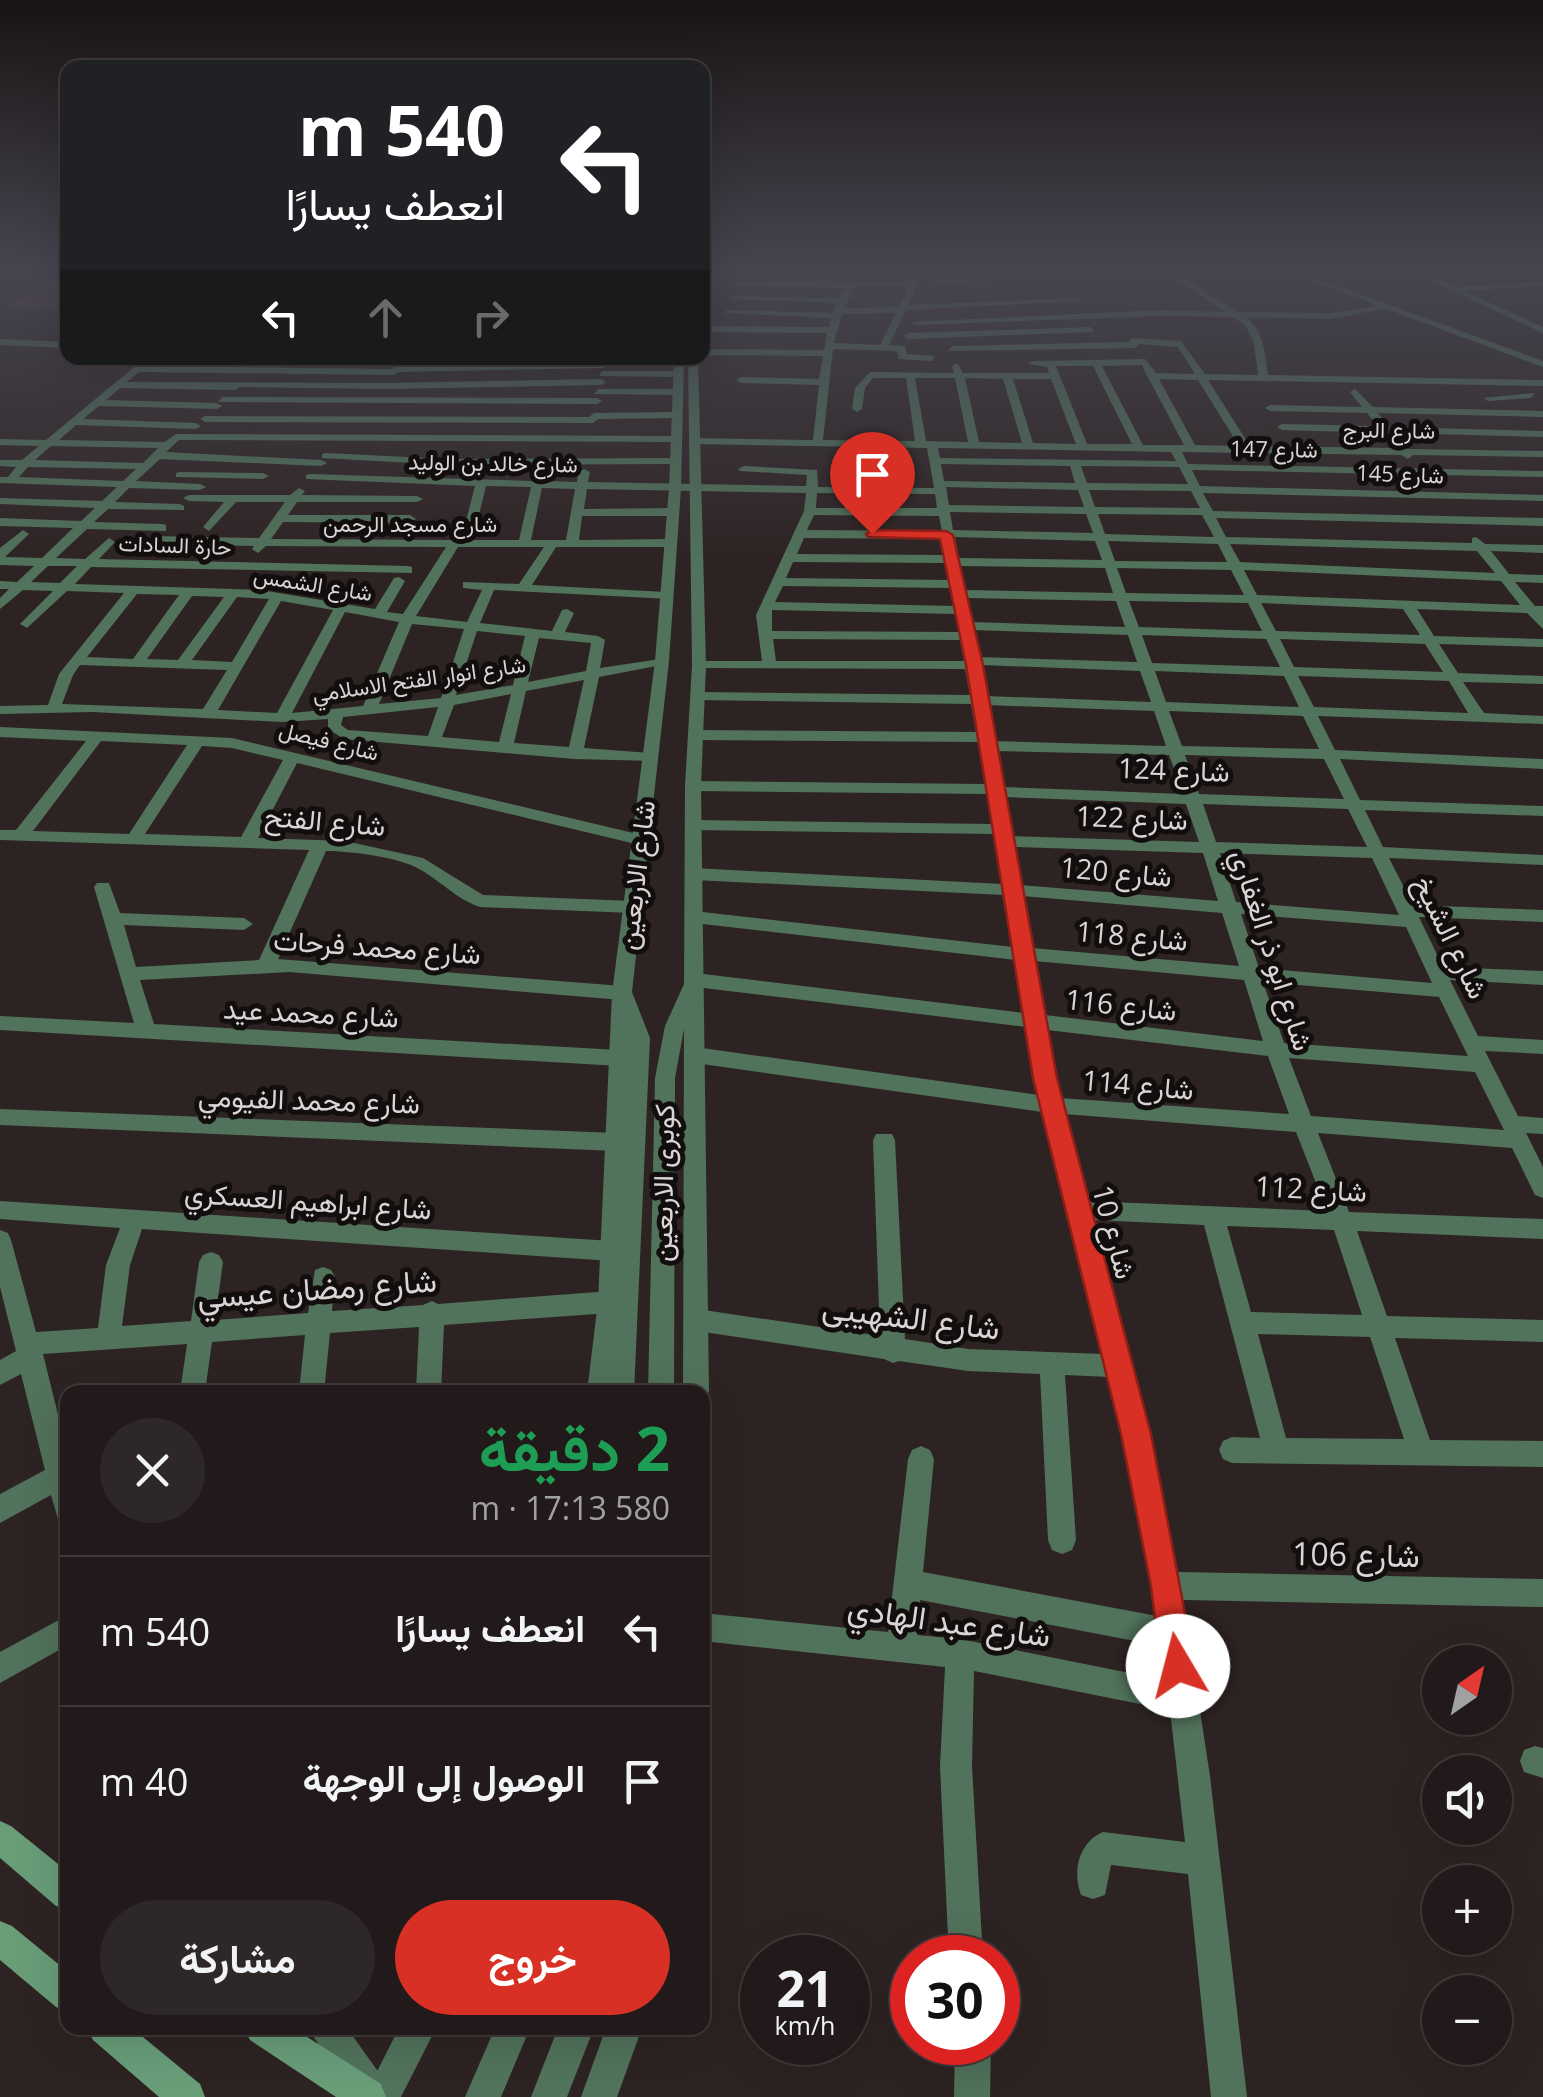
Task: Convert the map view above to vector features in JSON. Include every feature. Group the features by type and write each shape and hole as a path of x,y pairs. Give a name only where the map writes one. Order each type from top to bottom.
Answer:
{"main road":[{"path":"0,1837 60,1887"},
{"path":"0,1938 60,1989"},
{"path":"113,2035 187,2097"},
{"path":"273,2035 371,2097"}],"street":[{"path":"5,480 141,366"},
{"path":"0,604 160,450 174,438 188,436 255,366"},
{"path":"182,664 294,498 398,366"},
{"path":"98,403 372,403 602,376 645,366"},
{"name":"شارع الاربعين","path":"679,366 677,415 695,489 699,665 693,786 696,1385"},
{"name":"شارع الاربعين","path":"600,1385 610,1302 622,992 662,662 674,461 685,440 692,366"},
{"path":"818,442 828,366"},
{"path":"957,366 974,445"},
{"path":"858,410 860,388 872,375 910,376 1008,366"},
{"name":"شارع ابو ذر الغفاري","path":"1051,366 1078,454 1081,486 1210,848 1276,1050 1342,1221 1422,1452"},
{"path":"1097,366 1138,446"},
{"path":"1147,366 1190,447"},
{"path":"1195,366 1246,448"},
{"path":"1261,366 1263,378"},
{"path":"136,370 395,370 602,376 677,392"},
{"path":"958,370 1055,376"},
{"path":"118,385 385,386 678,374"},
{"path":"572,543 602,376"},
{"name":"شارع 10","path":"910,376 974,663 1051,1105 1118,1366 1167,1586 1204,1860 1229,2097"},
{"path":"1007,376 1028,445"},
{"path":"1153,376 1471,382 1541,387"},
{"path":"1250,377 1318,492"},
{"path":"740,380 826,382"},
{"path":"1471,382 1543,453"},
{"path":"1264,399 1356,392 1486,396 1541,387"},
{"path":"1356,392 1505,578 1536,610 1543,625"},
{"path":"1264,399 1370,410 1543,414"},
{"path":"73,422 540,420 677,415"},
{"path":"509,560 521,544 537,485 542,462 540,420"},
{"path":"1282,427 1543,434"},
{"name":"شارع البرج","path":"188,436 818,442 948,536 974,445 1028,445 1078,454 1138,446 1543,453"},
{"path":"404,544 417,499 449,462 460,440"},
{"path":"752,441 747,463 810,470 813,490 810,511 767,606 763,634 769,664"},
{"path":"0,442 324,460 674,461"},
{"name":"شارع الشيخ","path":"1174,446 1270,632 1543,1189"},
{"path":"1328,449 1357,493"},
{"path":"763,634 948,536 1078,454"},
{"name":"شارع 147","path":"1078,454 1183,466 1543,474"},
{"path":"0,463 261,476 209,527"},
{"path":"1513,474 1541,500"},
{"path":"108,588 212,476"},
{"name":"شارع خالد بن الوليد","path":"310,477 813,490 948,536"},
{"path":"5,480 200,488"},
{"path":"368,712 407,619 460,544 481,484"},
{"name":"شارع 145","path":"948,536 1081,486 1541,500"},
{"path":"0,501 104,505 237,498 417,499"},
{"path":"789,558 948,536 1090,510 1543,522"},
{"path":"810,511 1110,566 1235,566 1543,579"},
{"path":"577,513 672,512"},
{"path":"280,518 410,519"},
{"path":"1390,519 1409,545"},
{"path":"330,544 346,520"},
{"path":"0,522 162,528"},
{"path":"0,558 23,534"},
{"path":"799,534 1220,539 1543,549"},
{"path":"778,582 948,536 1120,597 1252,598 1536,610"},
{"path":"767,606 948,536 1131,629 1543,643"},
{"name":"شارع مسجد الرحمن","path":"152,540 262,544 669,542"},
{"path":"27,624 109,542"},
{"path":"327,586 353,544"},
{"path":"523,588 552,544"},
{"name":"حارة السادات","path":"0,558 245,566 327,586 404,575 378,615"},
{"name":"شارع الشمس","path":"0,584 278,596 327,586 341,608 598,640 594,674"},
{"path":"468,585 666,596"},
{"path":"433,742 450,702 469,626 490,586"},
{"path":"54,707 60,685 76,661 134,590"},
{"path":"137,663 189,592"},
{"path":"206,715 278,596"},
{"path":"1407,604 1479,718"},
{"path":"1455,606 1479,640"},
{"path":"282,718 341,608"},
{"path":"556,636 566,613"},
{"path":"504,748 534,633"},
{"path":"76,661 234,666"},
{"name":"شارع انوار الفتح الاسلامي","path":"0,710 54,707 282,718 368,712 450,702 662,662"},
{"path":"699,665 1146,666 1543,680"},
{"path":"574,754 594,674"},
{"path":"697,696 981,700 1543,720"},
{"path":"375,736 388,709"},
{"path":"337,714 333,726 336,730 375,736 650,758"},
{"name":"شارع فيصل","path":"0,732 232,742 640,840"},
{"path":"696,735 988,741 1543,764"},
{"path":"829,736 830,756"},
{"path":"21,836 96,738"},
{"path":"134,839 198,740"},
{"path":"246,842 293,756"},
{"name":"شارع 124","path":"693,786 1352,801 1543,810"},
{"name":"شارع 122","path":"694,826 1543,860"},
{"name":"شارع الفتح","path":"0,834 320,844 402,855 423,863 463,894 480,900 632,907"},
{"path":"266,966 320,844"},
{"name":"شارع 120","path":"694,874 1013,890 1230,909 1543,916"},
{"path":"104,888 146,1031"},
{"name":"شارع 118","path":"694,917 1252,975 1442,982 1543,978"},
{"path":"112,919 244,924"},
{"name":"شارع محمد فرحات","path":"129,974 266,966 622,992"},
{"name":"كوبرى الاربعين","path":"661,1385 665,1078 675,1026 695,980"},
{"name":"شارع 116","path":"695,980 1276,1050 1483,1065"},
{"name":"كوبرى الاربعين","path":"621,1385 640,1038 638,1024 622,992"},
{"name":"شارع محمد عيد","path":"0,1023 619,1058"},
{"path":"1472,1043 1543,1046"},
{"name":"شارع 114","path":"695,1054 1051,1105 1306,1127 1515,1132 1543,1126"},
{"name":"شارع محمد الفيومي","path":"0,1118 616,1142"},
{"path":"884,1140 893,1352"},
{"name":"شارع ابراهيم العسكري","path":"0,1210 612,1250"},
{"name":"شارع 112","path":"1077,1210 1543,1229"},
{"path":"1213,1214 1276,1451"},
{"path":"109,1338 118,1265 134,1220"},
{"path":"0,1509 60,1476 2,1253"},
{"path":"195,1385 212,1262"},
{"path":"313,1385 323,1276"},
{"name":"شارع رمضان عيسي","path":"30,1350 203,1329 610,1302"},
{"path":"429,1385 432,1312"},
{"name":"شارع الشهيبى","path":"697,1320 893,1352 1052,1366 1118,1366"},
{"path":"1243,1323 1543,1331"},
{"path":"0,1373 30,1350"},
{"path":"1052,1366 1062,1540"},
{"path":"1232,1450 1543,1454"},
{"path":"901,1647 920,1459"},
{"path":"908,1583 1174,1634"},
{"name":"شارع 106","path":"1167,1586 1543,1593"},
{"name":"شارع عبد الهادي","path":"710,1628 960,1654 1183,1698"},
{"path":"0,1668 60,1634"},
{"path":"960,1654 956,1766 965,1935"},
{"path":"1093,1883 1096,1856 1103,1848 1204,1860"},
{"path":"331,2035 371,2097"},
{"path":"382,2097 414,2035"},
{"path":"483,2097 509,2035"},
{"path":"549,2097 573,2035"},
{"path":"599,2097 621,2035"},
{"path":"972,2097 973,2065"}],"route":[{"path":"872,534 946,535 988,737 1045,1078 1136,1434 1167,1586 1178,1666"}]}
